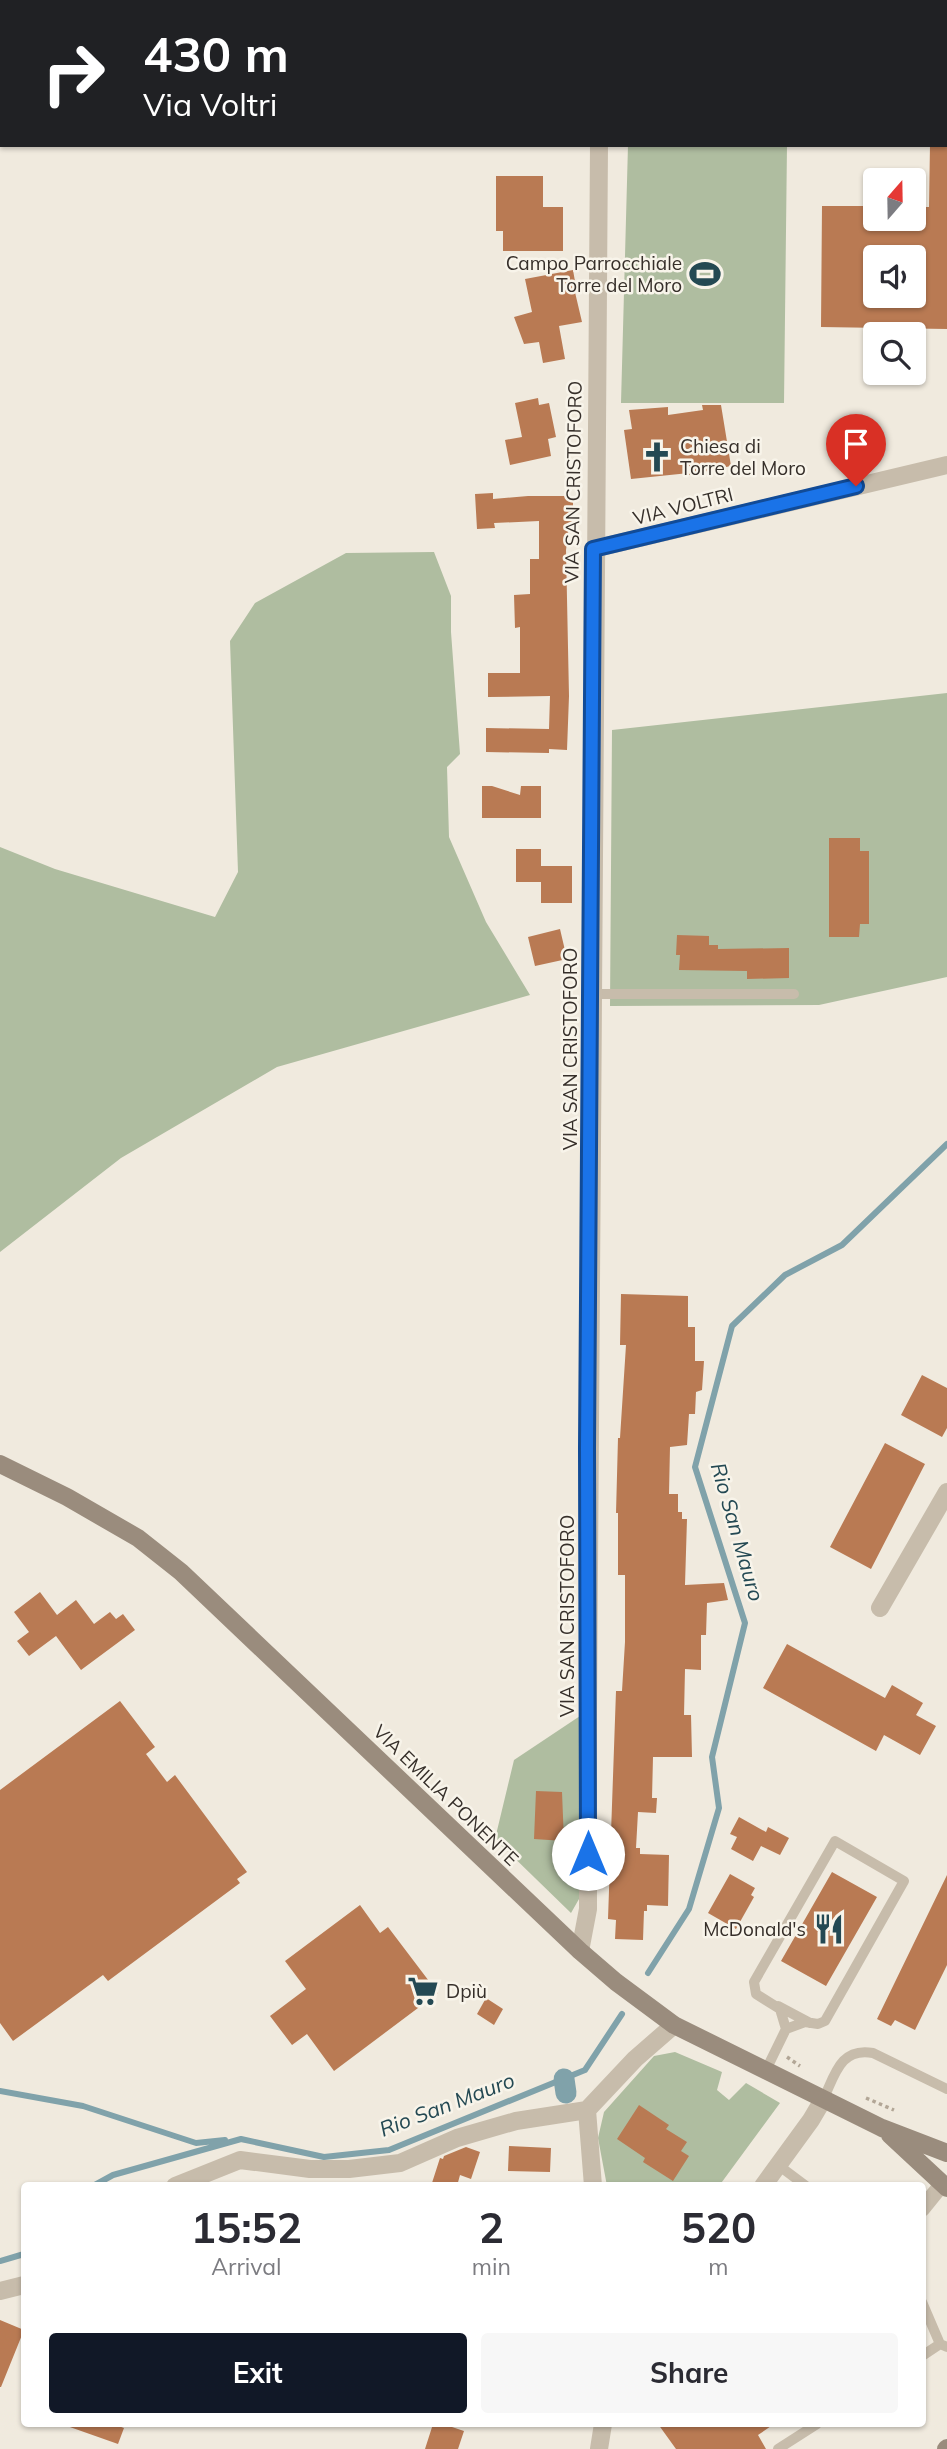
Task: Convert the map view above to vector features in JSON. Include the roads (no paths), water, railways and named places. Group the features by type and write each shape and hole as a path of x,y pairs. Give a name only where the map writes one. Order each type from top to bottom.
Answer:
{"main road":[{"name":"VIA EMILIA PONENTE","path":"0,1464 67,1497 138,1538 181,1572 580,1951 674,2025 882,2128 947,2153"},
{"name":"VIA EMILIA PONENTE","path":"882,2128 943,2188"}],"street":[{"name":"VIA SAN CRISTOFORO","path":"580,1951 589,1909 587,1449 593,549 599,147"},
{"name":"VIA VOLTRI","path":"593,549 947,466"},
{"path":"880,1608 947,1492"},
{"path":"185,2182 240,2160 310,2169 349,2169 400,2163 457,2138 504,2124 587,2110 635,2059 674,2025"},
{"path":"766,2182 824,2098"},
{"path":"587,2110 593,2182"},
{"path":"926,2205 943,2188"},
{"path":"0,2291 21,2286"},
{"path":"599,2449 603,2427"}],"lane":[{"path":"591,994 794,994"},
{"path":"786,2029 805,2022 811,2024 823,2023 828,2017 904,1881 835,1841 754,1982 756,1994 811,2024"},
{"path":"766,2070 786,2029 778,2007"},
{"path":"824,2098 845,2057 860,2051 873,2053 947,2090"},
{"path":"778,2165 801,2182"},
{"path":"926,2310 944,2346 926,2354"},
{"path":"778,2449 812,2427"}],"waterway":[{"name":"Rio San Mauro","path":"648,1973 689,1909 719,1808 712,1757 745,1623 695,1467 732,1326 785,1275 842,1245 947,1144"},
{"name":"Rio San Mauro","path":"100,2182 113,2175 241,2139 324,2157 389,2150 585,2070 622,2014"},
{"path":"564,2079 566,2093"},
{"path":"0,2091 83,2106 196,2143 225,2140"},
{"name":"Rio San Mauro","path":"0,2261 21,2255"}],"place":[{"name":"Campo Parrocchiale Torre del Moro","path":"705,274"},
{"name":"Chiesa di Torre del Moro","path":"657,457"},
{"name":"McDonald's","path":"829,1929"},
{"name":"Dpiù","path":"423,1991"}]}
